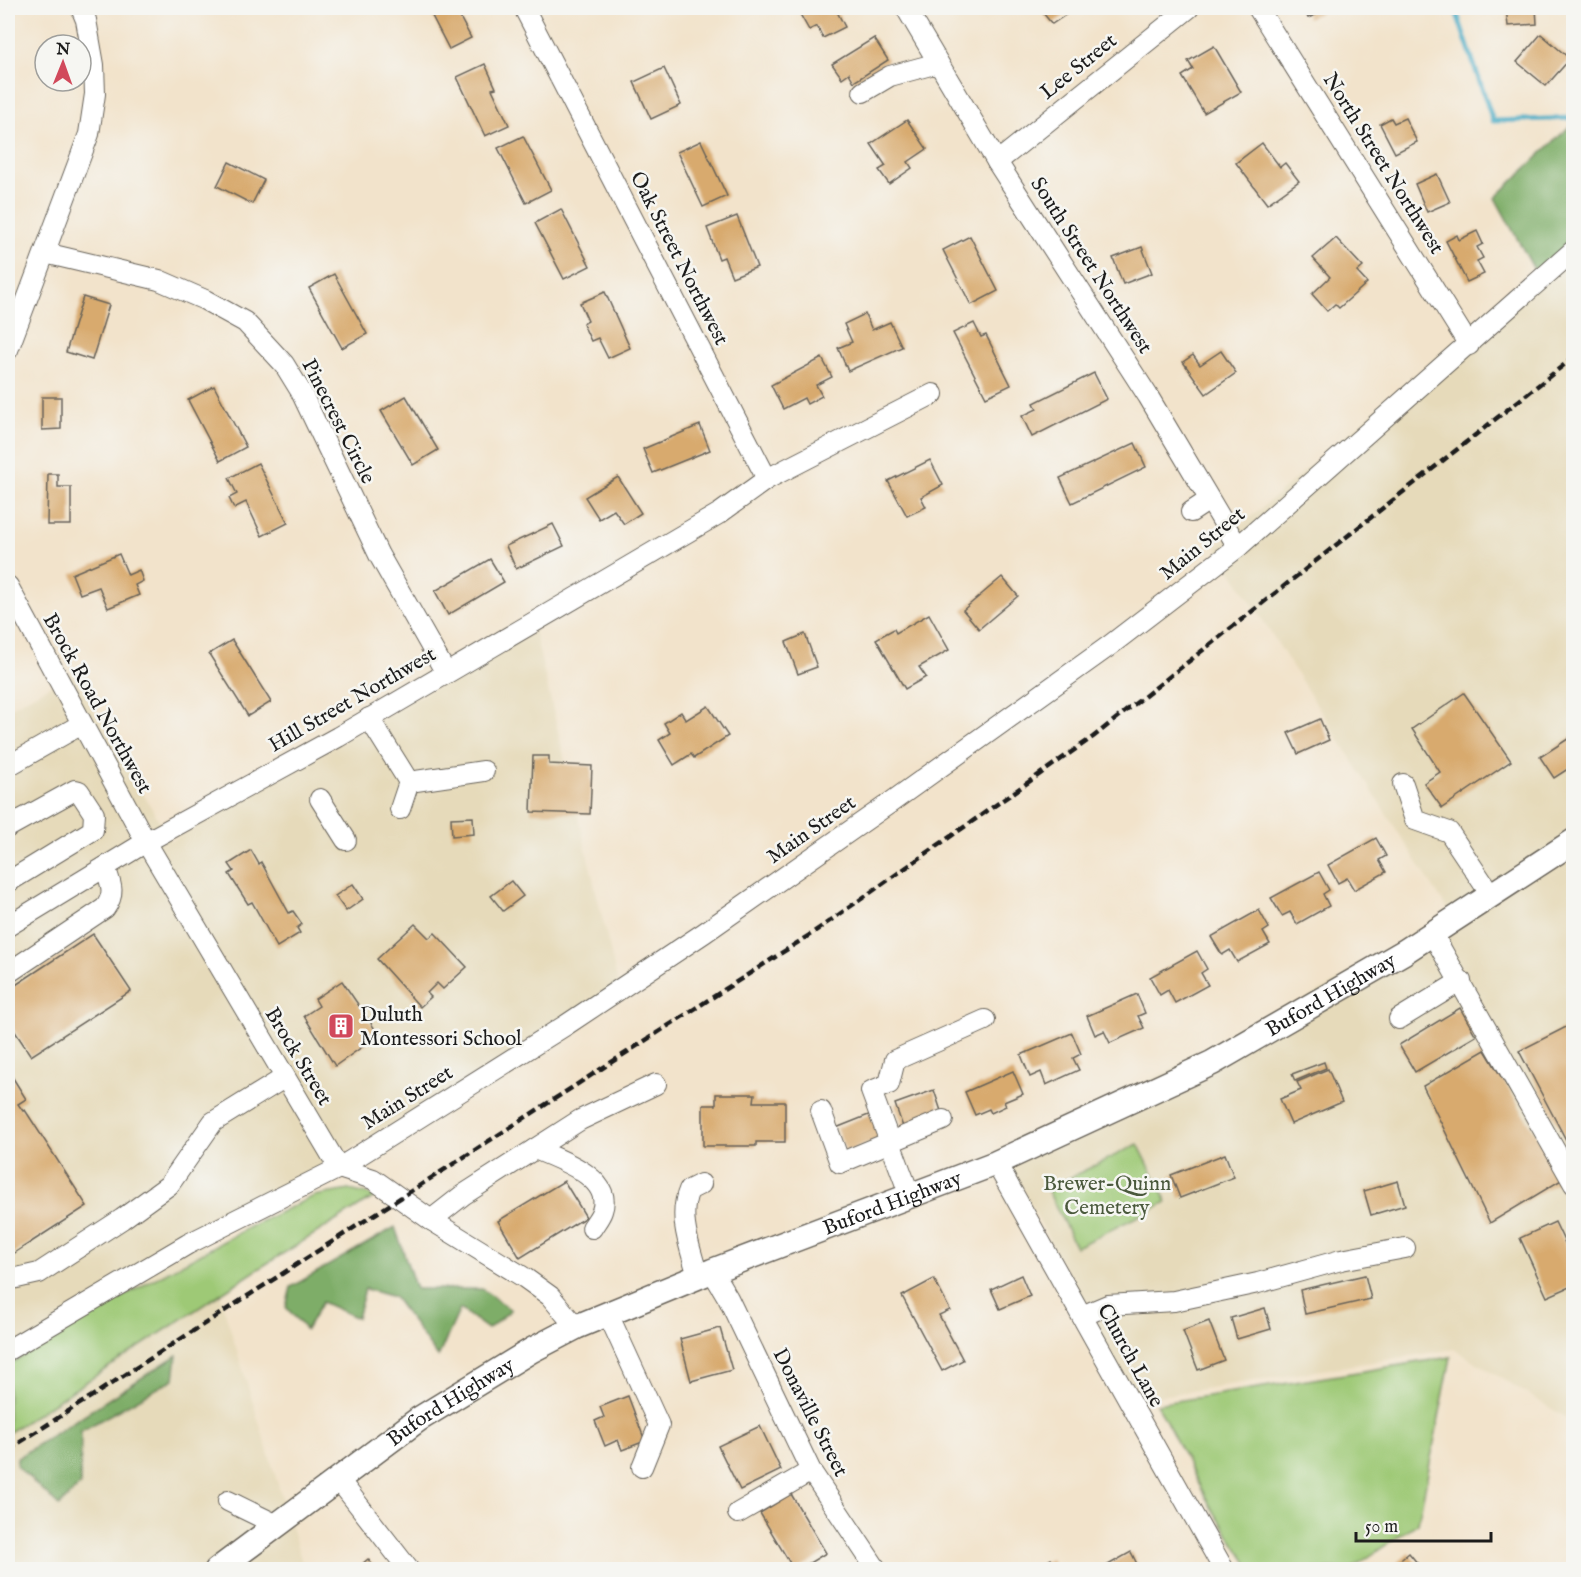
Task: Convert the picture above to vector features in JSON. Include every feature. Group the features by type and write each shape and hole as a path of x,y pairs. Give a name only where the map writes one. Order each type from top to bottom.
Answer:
{"main road":[{"name":"Buford Highway","path":"217,1569 419,1419 532,1350 576,1327 705,1274 996,1164 1212,1064 1432,933 1574,840"}],"street":[{"path":"8,350 89,134 95,94 94,65 86,20 81,8"},
{"name":"Oak Street Northwest","path":"524,8 767,479"},
{"name":"South Street Northwest","path":"906,8 997,162 1148,396 1238,547"},
{"name":"Lee Street","path":"997,162 1189,8"},
{"name":"North Street Northwest","path":"1258,8 1469,345"},
{"path":"863,92 890,76 938,63"},
{"name":"Main Street","path":"8,1350 188,1245 339,1168 566,1025 704,933 1109,646 1238,547 1355,441 1469,345 1574,250"},
{"name":"Pinecrest Circle","path":"45,254 159,280 205,300 245,322 284,364 300,390 379,555 446,673"},
{"path":"767,479 933,393"},
{"name":"Hill Street Northwest","path":"8,926 147,842 369,718 720,513 767,479"},
{"path":"1191,512 1209,500"},
{"name":"Brock Road Northwest","path":"8,586 147,842"},
{"path":"369,718 409,782"},
{"path":"8,766 82,724"},
{"path":"409,782 484,771"},
{"path":"400,808 409,782"},
{"path":"1403,784 1415,820 1449,832 1491,895"},
{"path":"8,827 75,790 79,791 95,819 93,830 8,881"},
{"path":"320,799 346,840"},
{"name":"Brock Street","path":"147,842 339,1168"},
{"path":"8,973 105,908 112,899 113,888 105,867"},
{"path":"1432,933 1574,1184"},
{"path":"1399,1019 1461,981"},
{"path":"910,1196 872,1091 889,1084 895,1060 986,1020"},
{"path":"8,1280 39,1274 169,1185 213,1122 284,1078"},
{"path":"431,1220 463,1194 580,1120 656,1084"},
{"path":"821,1111 840,1163 943,1120"},
{"path":"535,1149 592,1178 602,1191 603,1210 592,1228"},
{"name":"Church Lane","path":"996,1164 1224,1569"},
{"path":"339,1168 373,1179 431,1220 550,1296 576,1327"},
{"name":"Donaville Street","path":"701,1184 689,1190 682,1204 685,1229 705,1274 728,1298 760,1383 811,1471 877,1569"},
{"path":"1082,1316 1108,1305 1174,1301 1258,1283 1341,1260 1405,1248"},
{"path":"608,1314 659,1425 642,1467"},
{"path":"738,1514 811,1471"},
{"path":"339,1480 409,1569"},
{"path":"228,1501 277,1525"}],"shaded area":[{"path":"1573,241 1573,1422 1454,1349 1134,1400 1002,1151 1241,1037 1451,915 1216,547"},
{"path":"534,630 619,988 202,1237 304,1569 8,1569 8,709 72,673 171,841"}],"green space":[{"path":"1573,123 1573,242 1536,273 1495,198"},
{"name":"Brewer-Quinn Cemetery","path":"1138,1144 1167,1202 1076,1247 1047,1189"},
{"path":"349,1190 376,1196 263,1266 8,1433 8,1365 122,1297 251,1226 314,1196"},
{"path":"395,1227 416,1289 482,1289 511,1310 488,1329 460,1309 438,1357 394,1297 365,1289 357,1318 322,1302 306,1330 286,1307 291,1287"},
{"path":"177,1355 174,1379 81,1431 80,1485 59,1506 17,1466 17,1458"},
{"path":"1451,1357 1418,1523 1351,1569 1251,1569 1211,1507 1157,1404"}],"building":[{"path":"439,8 455,8 471,38 449,49 430,12"},
{"path":"813,8 835,8 845,27 823,38 817,26 809,30 800,14"},
{"path":"1039,8 1076,8 1052,24"},
{"path":"1303,8 1332,8 1308,18"},
{"path":"1506,8 1536,8 1537,24 1508,26"},
{"path":"1541,34 1570,59 1546,86 1517,62"},
{"path":"874,38 888,60 854,82 849,73 842,78 832,64"},
{"path":"1214,46 1241,92 1204,113 1182,76 1193,69 1188,61"},
{"path":"485,64 496,88 492,89 509,125 485,136 457,77"},
{"path":"664,68 681,105 651,119 634,82"},
{"path":"1391,118 1394,123 1405,118 1417,142 1395,153 1380,124"},
{"path":"907,120 927,149 908,162 912,168 889,184 879,170 886,166 871,144"},
{"path":"523,136 551,190 526,203 498,148"},
{"path":"701,141 727,196 703,207 677,152"},
{"path":"1262,143 1280,167 1285,163 1299,181 1267,204 1236,163"},
{"path":"229,162 264,180 252,204 217,186"},
{"path":"1437,174 1450,202 1427,212 1415,184"},
{"path":"561,209 590,266 564,279 535,223"},
{"path":"737,216 757,267 732,277 724,257 719,259 707,228"},
{"path":"1477,231 1483,244 1477,247 1483,258 1477,261 1484,274 1467,282 1446,241 1457,235 1459,240"},
{"path":"970,236 998,291 971,305 943,250"},
{"path":"1336,238 1363,267 1357,272 1367,283 1339,308 1335,304 1327,311 1312,294 1330,277 1313,258"},
{"path":"1142,247 1152,273 1123,284 1113,258"},
{"path":"334,274 367,334 342,348 309,288"},
{"path":"605,292 630,348 608,358 598,338 591,341 583,324 588,321 580,303"},
{"path":"83,297 109,305 92,360 66,352"},
{"path":"865,314 872,330 890,322 902,347 848,371 838,348 852,342 844,324"},
{"path":"974,323 981,337 986,335 1011,385 986,397 953,333"},
{"path":"1221,351 1236,373 1206,394 1183,362 1193,355 1200,365"},
{"path":"822,358 832,377 816,385 822,396 807,404 804,398 783,409 771,385"},
{"path":"1094,373 1107,399 1032,437 1022,416 1037,409 1034,403"},
{"path":"214,386 246,447 220,461 188,400"},
{"path":"406,396 438,450 413,465 381,411"},
{"path":"42,397 61,397 61,429 42,430"},
{"path":"700,425 710,450 653,473 643,449"},
{"path":"1135,443 1146,467 1072,503 1060,478"},
{"path":"930,460 943,485 921,497 926,507 907,516 888,481"},
{"path":"258,463 288,523 262,536 246,502 234,508 229,498 237,494 229,478"},
{"path":"48,474 58,474 58,487 71,487 71,525 47,525"},
{"path":"618,477 641,513 624,524 614,510 599,519 585,497"},
{"path":"553,524 564,546 516,569 506,546"},
{"path":"119,554 128,575 139,570 143,581 135,585 139,595 108,608 99,587 80,594 72,574"},
{"path":"490,559 504,582 448,615 435,591"},
{"path":"1002,577 1018,596 979,629 963,610"},
{"path":"929,614 949,650 919,667 926,677 905,689 876,639 894,629 896,633"},
{"path":"805,634 817,667 798,674 786,642"},
{"path":"232,640 271,702 248,716 209,654"},
{"path":"1464,693 1511,761 1442,808 1424,783 1440,772 1412,729"},
{"path":"708,706 728,736 694,758 691,754 674,765 659,740 670,733 664,723 681,712 686,720"},
{"path":"1320,719 1329,740 1298,754 1288,733"},
{"path":"1574,735 1574,765 1554,778 1540,757"},
{"path":"533,756 549,756 549,764 592,766 590,814 531,812"},
{"path":"473,817 474,834 452,836 451,818"},
{"path":"1376,838 1386,856 1379,860 1386,872 1354,890 1347,878 1338,883 1328,865"},
{"path":"251,850 259,864 261,862 289,913 293,911 302,924 297,928 300,933 277,947 252,902 248,904 229,874 234,871 229,864"},
{"path":"1319,872 1329,890 1323,894 1329,906 1297,924 1290,912 1282,916 1271,898"},
{"path":"511,881 523,896 503,911 491,896"},
{"path":"353,884 363,899 346,911 335,896"},
{"path":"1259,910 1269,928 1263,932 1270,944 1237,962 1230,950 1222,955 1211,937"},
{"path":"415,924 429,938 435,933 467,967 443,989 437,983 427,993 431,997 420,1007 377,959"},
{"path":"93,934 131,991 31,1056 8,1021 8,990"},
{"path":"1197,951 1207,969 1201,973 1208,985 1175,1003 1168,990 1160,995 1150,977"},
{"name":"Duluth Montessori School","path":"342,981 379,1035 335,1066 304,1016 319,1006 315,999"},
{"path":"1137,994 1145,1013 1138,1016 1144,1028 1110,1043 1104,1031 1095,1035 1087,1016"},
{"path":"1460,1008 1476,1036 1415,1072 1399,1045"},
{"path":"1574,1023 1574,1155 1519,1051"},
{"path":"1072,1033 1081,1054 1073,1058 1079,1070 1046,1085 1041,1072 1030,1077 1021,1055"},
{"path":"1485,1050 1563,1179 1490,1223 1423,1086"},
{"path":"1324,1062 1326,1068 1295,1081 1292,1074"},
{"path":"1328,1069 1342,1102 1291,1124 1280,1099 1301,1090 1297,1082"},
{"path":"8,1070 26,1099 18,1104 23,1111 25,1110 87,1206 8,1257"},
{"path":"1013,1071 1023,1094 1004,1102 1006,1106 991,1113 989,1109 975,1115 965,1092"},
{"path":"934,1090 942,1114 903,1127 895,1104"},
{"path":"716,1094 755,1094 754,1102 785,1102 785,1142 756,1142 756,1146 703,1146 703,1105 716,1105"},
{"path":"871,1114 881,1139 846,1152 836,1128"},
{"path":"1225,1154 1234,1177 1180,1198 1171,1175"},
{"path":"564,1181 586,1217 520,1258 498,1221"},
{"path":"1398,1181 1405,1205 1371,1215 1364,1191"},
{"path":"1555,1222 1574,1262 1574,1285 1547,1297 1520,1238"},
{"path":"1021,1275 1030,1296 1000,1309 991,1289"},
{"path":"1365,1275 1371,1299 1305,1314 1300,1290"},
{"path":"934,1279 950,1310 939,1315 963,1360 942,1371 902,1296"},
{"path":"1265,1308 1271,1329 1237,1339 1231,1318"},
{"path":"1209,1321 1224,1360 1198,1370 1183,1331"},
{"path":"720,1328 732,1370 691,1381 680,1339"},
{"path":"628,1396 645,1441 622,1450 618,1440 605,1446 595,1421 604,1417 600,1407"},
{"path":"760,1426 781,1470 740,1490 718,1446"},
{"path":"791,1494 826,1553 798,1570 794,1570 760,1513"},
{"path":"1131,1552 1140,1570 1099,1570"},
{"path":"1409,1553 1423,1570 1389,1570"},
{"path":"368,1559 376,1570 355,1570"},
{"path":"1051,1559 1057,1570 1032,1570"}],"waterway":[{"path":"1455,8 1493,121 1574,118"}],"railway":[{"path":"8,1450 811,934 1093,737 1574,357"}],"place":[{"name":"Duluth Montessori School","path":"341,1026"}]}
